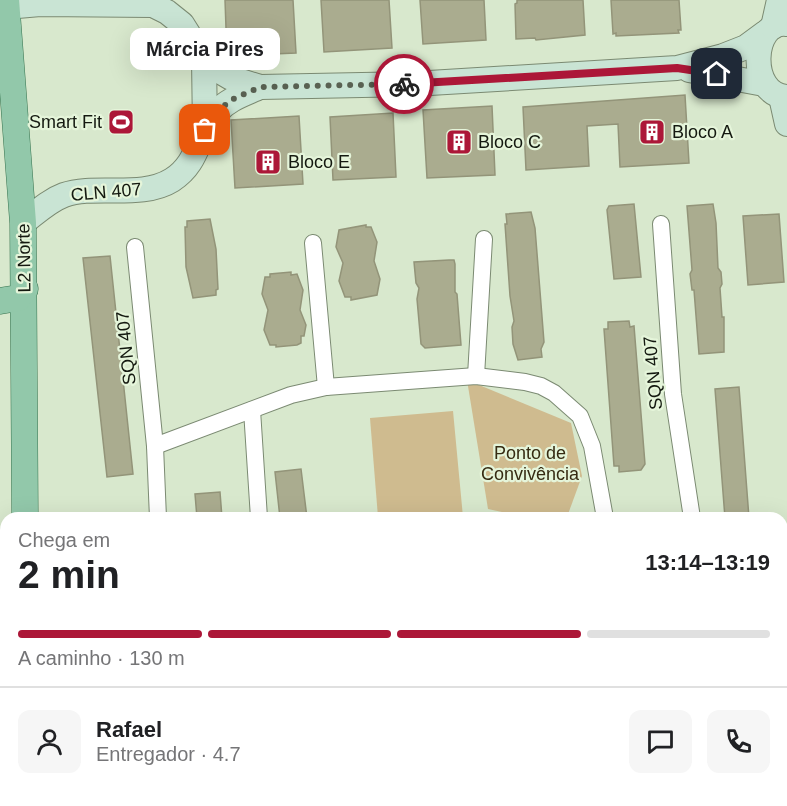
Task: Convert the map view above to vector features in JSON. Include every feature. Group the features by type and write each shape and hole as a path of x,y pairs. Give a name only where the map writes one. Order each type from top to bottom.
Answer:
{"main road":[{"name":"L2 Norte","path":"6,4 23,223 25,512"},
{"path":"0,301 18,298 25,289"}],"street":[{"path":"778,0 775,28 759,48 758,64 777,92 787,124"},
{"path":"6,4 153,5 167,12 182,24 204,59 231,78 260,87 413,84 677,68 723,56 746,47 775,28"},
{"path":"204,59 205,130"},
{"path":"677,68 777,92"},
{"name":"CLN 407","path":"23,223 51,201 67,194 145,189 171,181 188,166 198,150 205,130 217,112 231,100 260,87"},
{"name":"SQN 407","path":"662,224 673,394 691,512"},
{"path":"476,376 484,239"},
{"path":"313,243 326,387"},
{"name":"SQN 407","path":"135,247 155,446 158,512"},
{"path":"155,446 291,395 326,387 476,376 541,386 573,408 585,426 592,446 603,512"},
{"path":"252,410 259,512"}],"green space":[{"name":"Ponto de Convivência","path":"467,380 571,423 582,476 569,512 502,512 488,509"},
{"path":"453,411 463,512 378,512 370,418"}],"building":[{"path":"225,0 293,0 296,53 227,56"},
{"path":"321,0 389,0 392,48 324,52"},
{"path":"420,0 484,0 486,40 423,44"},
{"path":"517,0 583,0 585,35 536,40 535,38 516,39 515,4"},
{"path":"611,0 679,0 681,30 678,30 679,33 616,36 616,33 613,34"},
{"path":"685,95 689,163 620,167 618,124 587,126 589,166 526,170 523,107"},
{"name":"Bloco C","path":"492,106 495,175 427,178 423,110"},
{"path":"393,113 396,177 333,180 330,117"},
{"name":"Bloco E","path":"299,116 303,184 235,188 231,120"},
{"path":"634,204 641,277 614,279 607,210 609,206"},
{"path":"713,204 718,268 721,272 722,284 720,288 722,317 724,317 724,352 699,354 694,290 692,290 690,274 692,270 687,206"},
{"path":"531,212 535,228 544,342 541,349 542,357 518,360 513,344 514,321 505,224 507,224 506,214"},
{"path":"779,214 784,282 748,285 743,216"},
{"path":"210,219 216,249 218,289 216,295 193,298 186,267 185,227 187,227 187,221"},
{"path":"366,225 366,227 371,227 377,242 374,261 380,279 377,295 351,300 351,297 345,297 339,281 343,263 336,247 339,230"},
{"path":"110,256 133,474 107,477 83,258"},
{"path":"454,260 461,345 425,348 421,344 417,299 419,288 416,283 414,262"},
{"path":"291,272 291,275 297,274 303,290 300,310 306,325 304,336 301,336 301,343 297,345 276,347 276,345 270,345 264,330 268,310 262,294 265,277 270,277 270,274"},
{"path":"629,321 630,327 634,326 645,464 641,470 619,472 619,466 614,466 604,329 608,329 608,322"},
{"path":"739,387 749,512 725,512 715,389"},
{"path":"301,469 306,512 279,512 275,472"},
{"path":"220,492 222,512 196,512 195,494"}],"way so far":[{"path":"205,130 217,112 231,100 260,87 404,84"}],"place":[{"name":"Smart Fit","path":"121,122"},
{"name":"Márcia Pires","path":"205,130"},
{"name":"Bloco A","path":"652,132"},
{"name":"Bloco C","path":"459,142"},
{"name":"Bloco E","path":"268,162"}],"route":[{"path":"404,84 677,68 717,74"}]}
